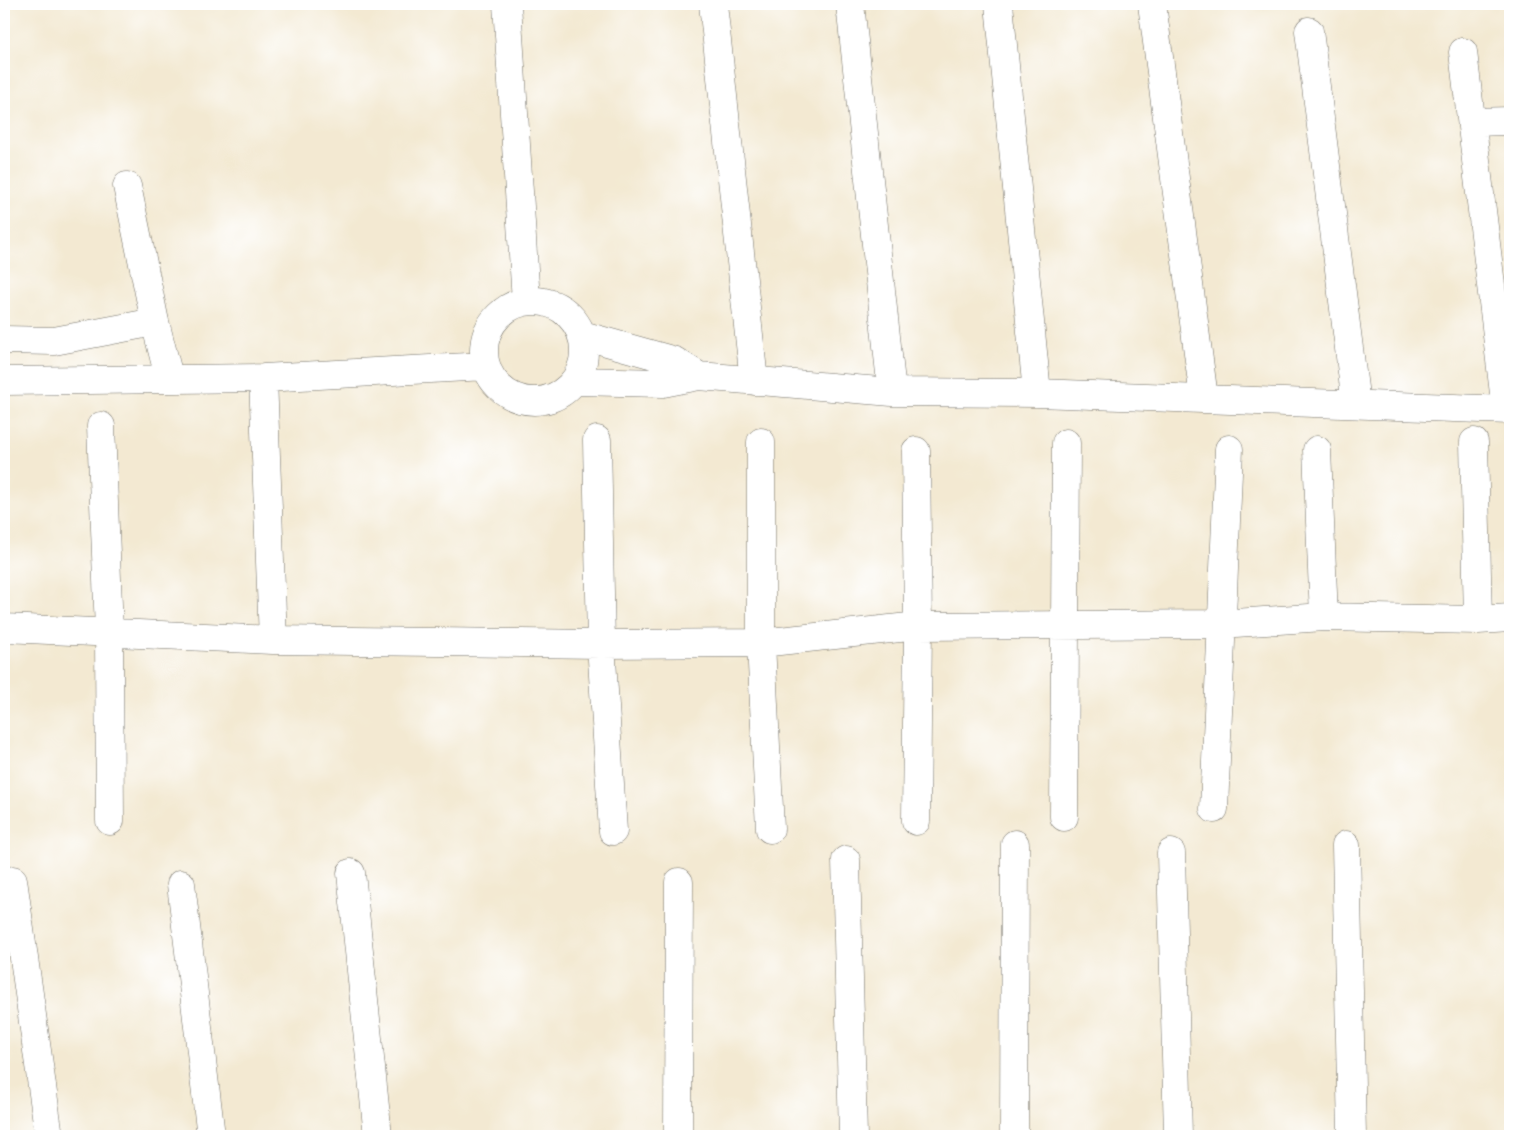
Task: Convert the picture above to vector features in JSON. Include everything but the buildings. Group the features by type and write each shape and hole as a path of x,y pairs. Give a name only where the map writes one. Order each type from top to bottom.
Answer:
{"street":[{"path":"507,4 526,302"},
{"path":"713,4 754,381"},
{"path":"850,4 892,392"},
{"path":"999,4 1038,393"},
{"path":"1152,4 1204,398"},
{"path":"1309,31 1356,404"},
{"path":"576,381 663,383 699,376 892,392 1038,393 1508,410 1463,52"},
{"path":"1472,122 1510,121"},
{"path":"127,186 155,322 169,377"},
{"path":"526,302 550,303 570,315 582,335 584,359 576,381 562,394 545,401 526,401 509,395 495,382 486,366 485,345 492,325 506,309 526,302"},
{"path":"4,340 54,341 155,322"},
{"path":"582,335 656,355 675,362 699,376"},
{"path":"4,381 169,377 263,378 486,366"},
{"path":"263,378 273,640"},
{"path":"101,426 109,631 110,821"},
{"path":"597,440 601,644 613,831"},
{"path":"761,442 761,643 770,829"},
{"path":"1064,817 1066,442"},
{"path":"1474,442 1478,620"},
{"path":"1214,809 1220,624 1229,449"},
{"path":"1317,450 1324,617"},
{"path":"916,451 918,626 916,820"},
{"path":"4,628 109,631 273,640 601,644 761,643 918,626 1220,624 1324,617 1478,620 1510,618"},
{"path":"1014,1136 1015,844"},
{"path":"1346,846 1352,1136"},
{"path":"1171,853 1178,1136"},
{"path":"846,860 853,1136"},
{"path":"351,873 378,1136"},
{"path":"14,880 48,1136"},
{"path":"678,1136 679,882"},
{"path":"181,884 212,1136"}]}
